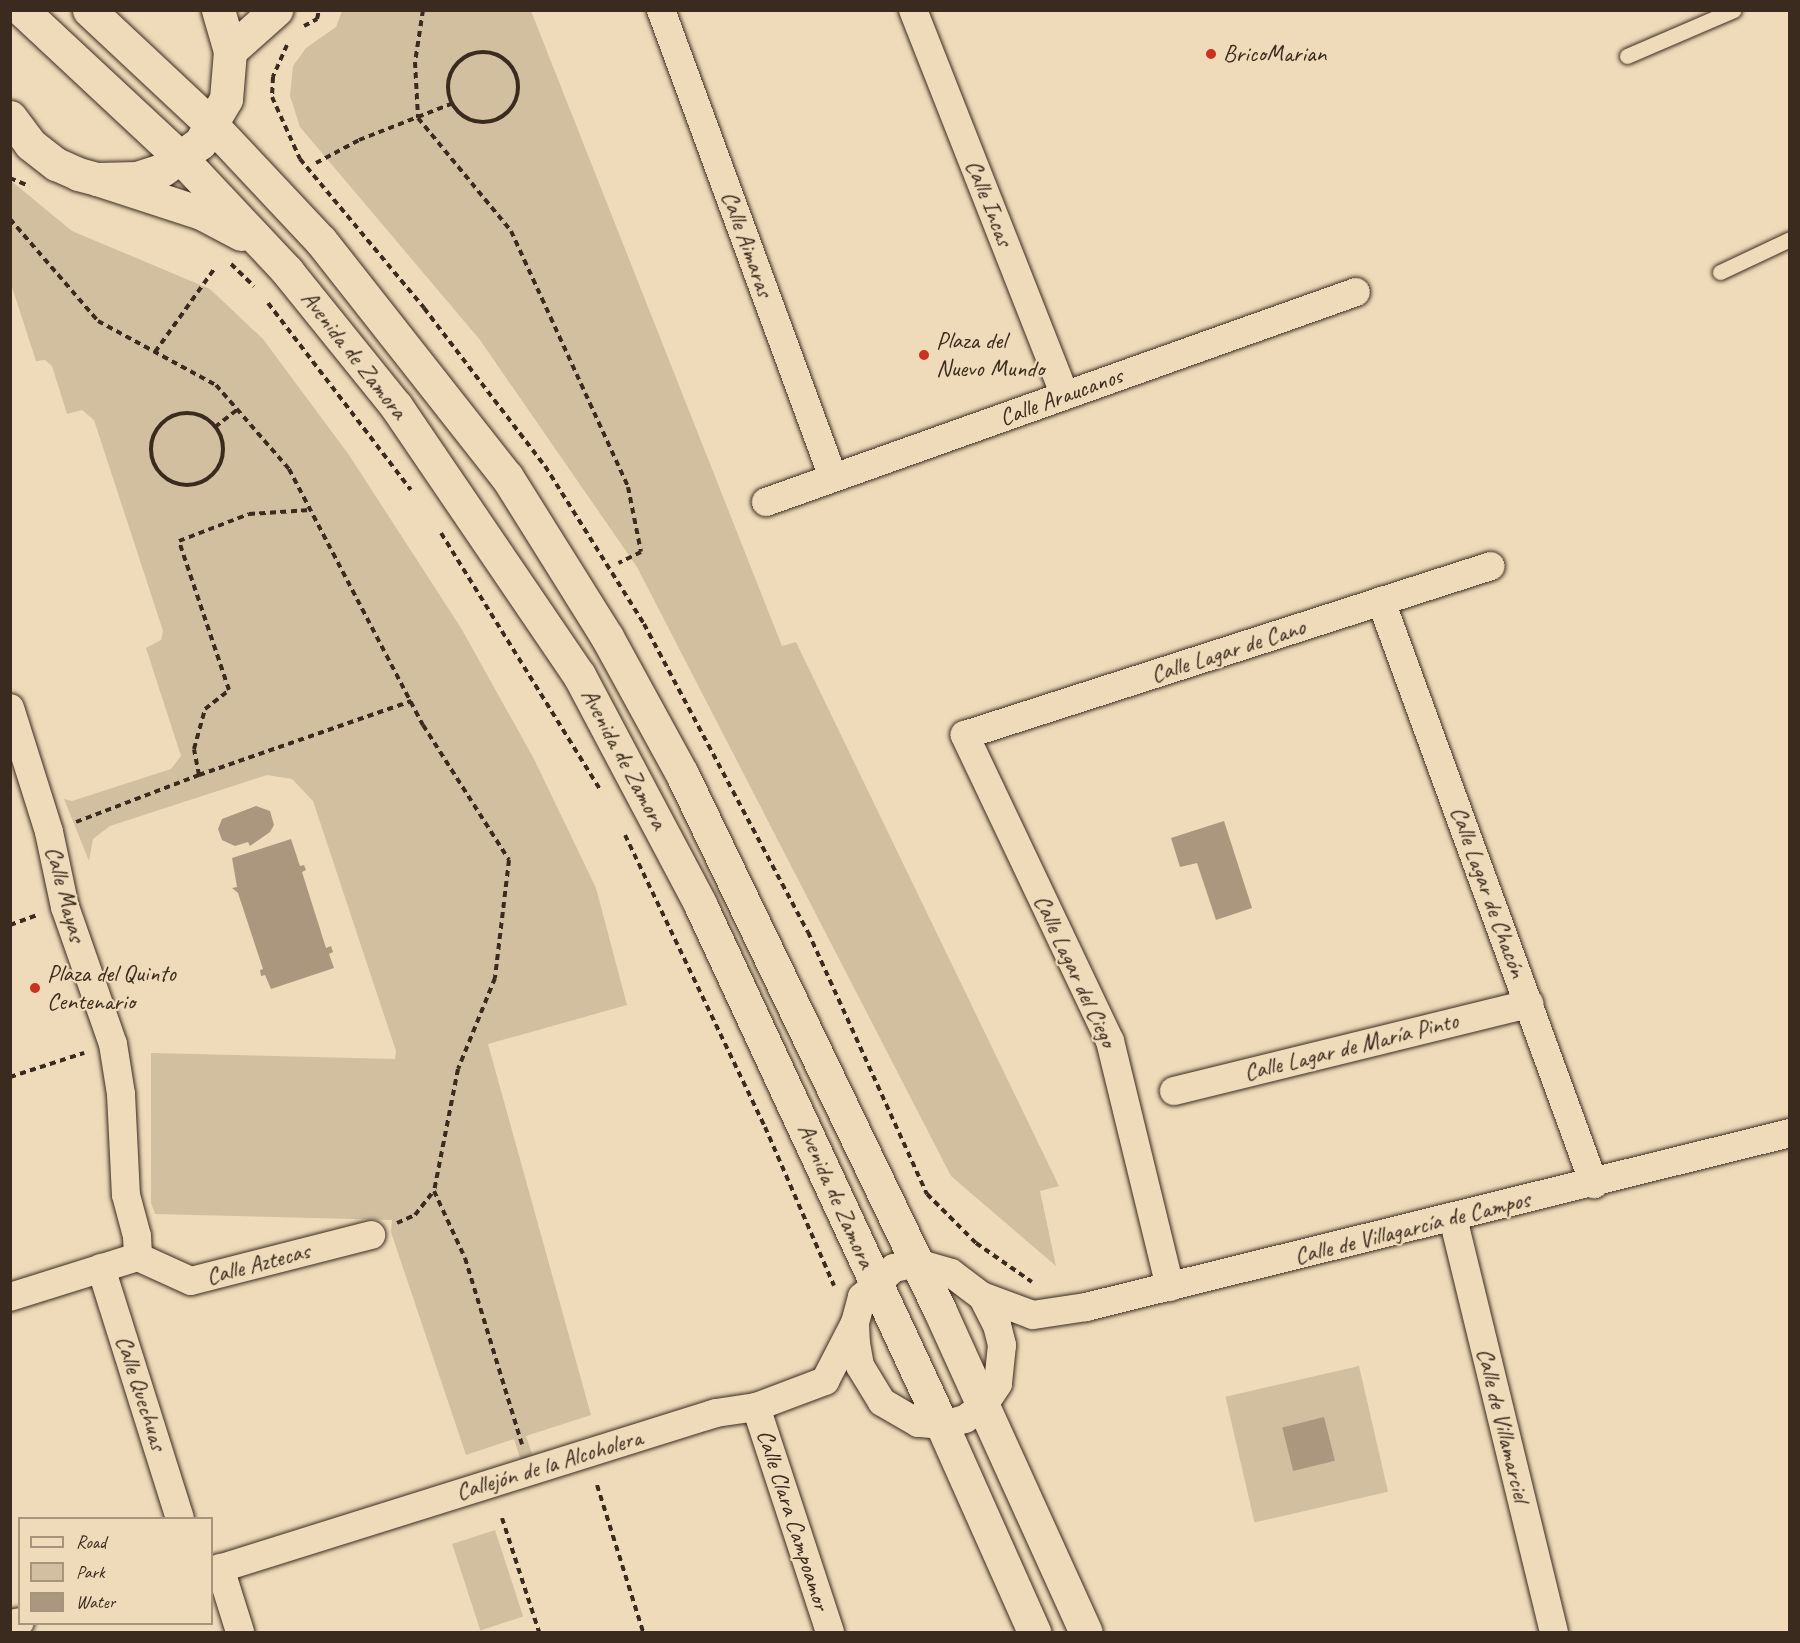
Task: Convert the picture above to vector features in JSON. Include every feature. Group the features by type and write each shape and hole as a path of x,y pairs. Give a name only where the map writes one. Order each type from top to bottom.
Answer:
{"main road":[{"name":"Avenida de Zamora","path":"22,10 182,159 262,244 396,406 579,675 700,904 942,1425 1034,1632"},
{"name":"Avenida de Zamora","path":"89,10 213,126 321,241 507,477 607,637 682,774 916,1263 1086,1632"},
{"path":"97,179 137,178 182,159 213,126 226,99 230,51 218,10"},
{"path":"230,51 276,10"},
{"path":"10,117 20,142 56,164 201,213 262,244"}],"street":[{"name":"Calle Aimaras","path":"661,10 833,477"},
{"name":"Calle Incas","path":"912,10 1065,395"},
{"name":"Calle Araucanos","path":"766,502 1356,292"},
{"name":"Calle Lagar de Cano","path":"965,735 1491,566"},
{"name":"Calle Lagar de Chacón","path":"1381,601 1594,1184"},
{"name":"Calle Mayas","path":"10,708 49,832 65,907 113,1044 121,1094 126,1195 137,1236 138,1257"},
{"name":"Calle Lagar del Ciego","path":"965,735 1110,1041 1170,1287"},
{"name":"Calle Lagar de María Pinto","path":"1174,1091 1529,1004"},
{"name":"Calle de Villagarcía de Campos","path":"1033,1315 1170,1287 1594,1184 1790,1133"},
{"name":"Calle de Villamarciel","path":"1453,1218 1554,1632"},
{"name":"Calle Aztecas","path":"138,1257 191,1281 371,1235"},
{"path":"10,1297 138,1257"},
{"path":"870,1387 825,1382 855,1323 862,1297 875,1282 894,1268 916,1263 951,1273 982,1296 1033,1315 1002,1362"},
{"name":"Calle Quechuas","path":"101,1268 180,1517"},
{"path":"855,1323 860,1366 870,1387 898,1413 918,1424 942,1425 965,1419 983,1406 998,1384 1002,1362 997,1325 982,1296"},
{"name":"Callejón de la Alcoholera","path":"216,1569 716,1413 756,1407 825,1382"},
{"name":"Calle Clara Campoamor","path":"756,1407 830,1632"},
{"path":"216,1569 240,1632"}],"lane":[{"path":"1627,56 1734,10"},
{"path":"1720,272 1790,239"}],"path":[{"path":"423,10 415,63 418,118 511,231 628,487 641,552 618,563"},
{"path":"477,52 500,56 515,73 519,84 513,106 496,121 473,122 451,104 447,86 450,74 466,57 477,52"},
{"path":"316,163 359,140 451,104"},
{"path":"10,178 39,191"},
{"path":"10,219 98,321 216,385 289,470 411,701 509,860 495,978 458,1069 434,1191 415,1215 371,1235"},
{"name":"Avenida de Zamora","path":"225,259 261,294 417,497"},
{"path":"155,352 215,268"},
{"path":"215,427 237,410"},
{"path":"184,413 207,419 215,427 223,450 221,462 205,481 182,486 160,474 150,453 151,441 163,422 184,413"},
{"path":"199,775 194,749 205,709 229,690 179,541 249,514 310,510"},
{"name":"Avenida de Zamora","path":"436,526 603,793"},
{"path":"49,832 199,775 411,701"},
{"name":"Avenida de Zamora","path":"620,825 765,1127 835,1288 834,1299"},
{"path":"10,1077 113,1044"},
{"path":"434,1191 465,1258 530,1471"},
{"path":"597,1485 643,1632"},
{"path":"502,1518 539,1632"}],"green space":[{"path":"342,11 531,11 782,646 796,642 1059,1186 1040,1191 1056,1266 951,1176 637,567 480,340 300,127 290,96 293,66 306,48 336,27"},
{"path":"10,180 72,231 210,289 263,339 349,455 461,628 534,759 596,888 627,1005 488,1044 591,1415 526,1436 533,1457 521,1461 514,1439 466,1455 391,1232 392,1220 155,1214 151,1203 151,1053 395,1059 396,1051 313,801 292,779 267,775 110,826 93,839 89,861 64,799 72,801 171,769 181,756 146,648 161,640 163,631 94,420 82,410 67,414 52,366 45,360 36,361 11,284"},
{"path":"1359,1366 1388,1492 1255,1523 1226,1397"},
{"path":"495,1530 523,1617 480,1630 452,1544"}],"water":[{"path":"256,806 270,811 274,825 270,832 250,846 248,842 235,846 222,840 218,829 222,819"},
{"path":"1224,821 1252,908 1216,920 1197,863 1180,867 1171,838"},
{"path":"291,839 300,866 304,865 306,870 302,872 326,948 331,946 333,952 329,954 334,968 271,989 265,975 261,976 260,970 263,969 238,893 232,888 237,887 232,858"},
{"path":"1324,1417 1335,1461 1293,1471 1282,1427"}],"place":[{"name":"BricoMarian","path":"1211,54"},
{"name":"Plaza del Nuevo Mundo","path":"924,355"},
{"name":"Plaza del Quinto Centenario","path":"35,988"}]}
